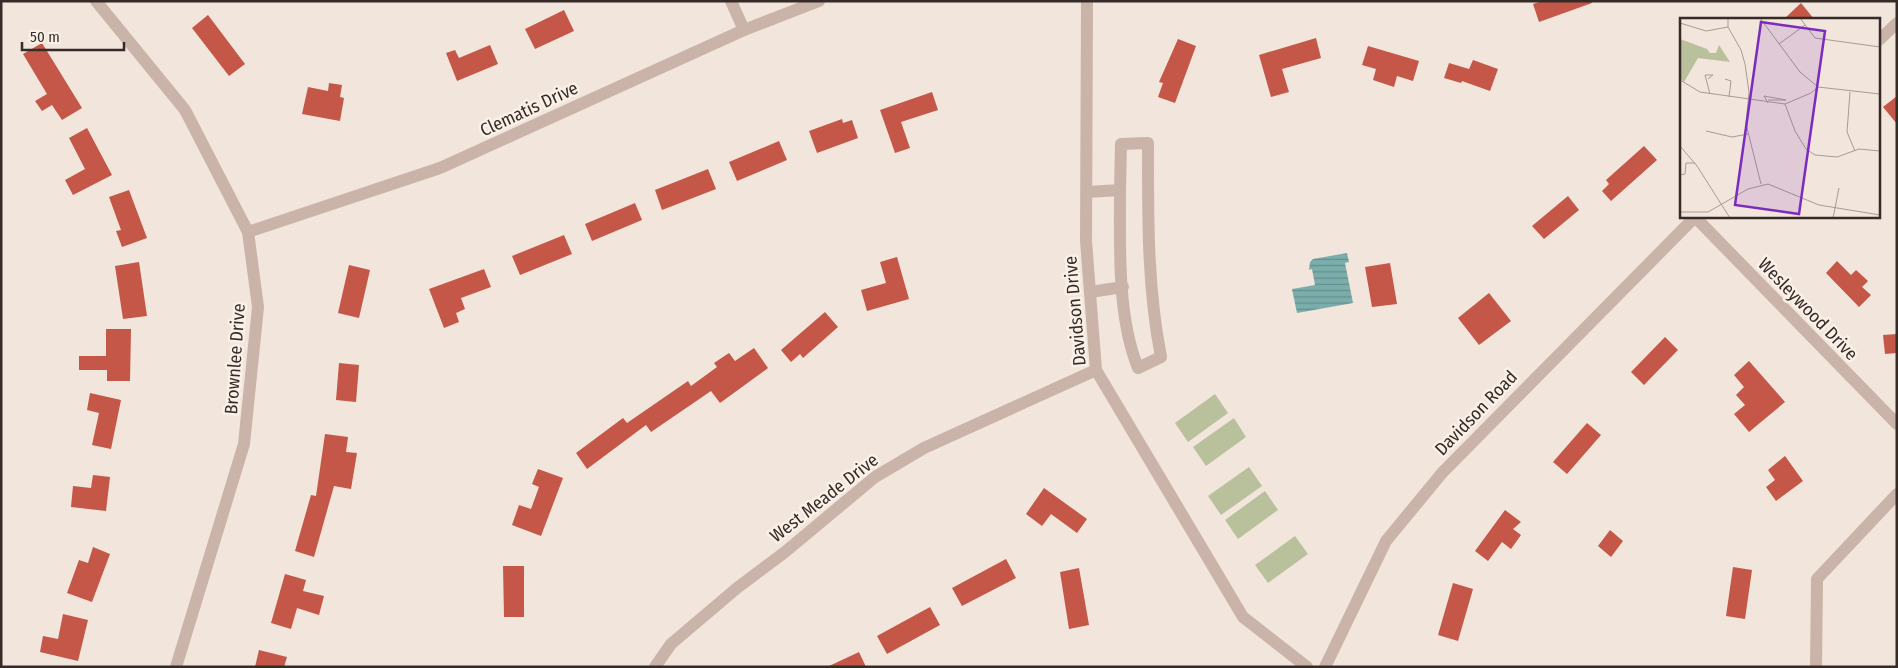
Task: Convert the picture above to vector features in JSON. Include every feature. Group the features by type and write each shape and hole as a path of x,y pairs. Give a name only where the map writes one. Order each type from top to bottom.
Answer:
{"street":[{"name":"Brownlee Drive","path":"96,1 185,110 248,232 258,307 244,444 176,667"},
{"path":"731,1 744,30"},
{"name":"Clematis Drive","path":"248,232 440,168 744,30 819,1"},
{"name":"Davidson Drive","path":"1087,1 1086,241 1096,370 1243,617 1307,667"},
{"path":"1880,39 1897,23"},
{"path":"1148,143 1150,279 1153,314 1161,357 1138,368 1132,352 1123,287 1120,190 1121,144 1148,143"},
{"path":"1087,192 1120,190"},
{"name":"Davidson Road","path":"1325,667 1386,541 1429,488 1517,395 1695,218"},
{"name":"Wesleywood Drive","path":"1697,218 1897,424"},
{"path":"1090,292 1123,287"},
{"name":"West Meade Drive","path":"654,667 671,644 726,597 875,477 924,448 1096,370"},
{"path":"1816,667 1817,579 1897,494"}],"green space":[{"path":"1215,394 1228,413 1188,442 1175,423"},
{"path":"1234,418 1246,437 1206,466 1193,447"},
{"path":"1249,467 1262,486 1221,515 1208,496"},
{"path":"1265,491 1278,510 1238,539 1225,520"},
{"path":"1295,536 1308,554 1268,583 1255,565"}],"water":[{"path":"1347,253 1349,262 1345,263 1353,303 1297,313 1292,289 1315,285 1312,269 1309,270 1310,262 1313,259"}],"building":[{"path":"1542,1 1591,1 1592,3 1539,22 1533,4"},
{"path":"1801,3 1813,18 1785,18"},
{"path":"564,10 574,31 535,49 525,29"},
{"path":"208,15 245,64 229,76 192,28"},
{"path":"1316,38 1321,58 1282,69 1289,92 1271,97 1259,55"},
{"path":"1178,39 1196,46 1175,103 1158,97 1163,83 1159,82"},
{"path":"42,43 82,108 62,120 52,105 42,111 35,101 47,94 23,54"},
{"path":"490,45 498,64 457,81 446,53 455,50 459,58"},
{"path":"1368,46 1419,61 1413,81 1397,76 1394,87 1373,80 1376,69 1362,65"},
{"path":"1473,60 1498,69 1490,91 1462,81 1461,83 1444,78 1449,63 1469,69"},
{"path":"329,83 342,85 340,97 344,98 340,121 302,114 308,87 328,91"},
{"path":"932,92 938,110 901,122 910,148 895,153 880,110"},
{"path":"1897,96 1897,124 1883,107"},
{"path":"842,119 843,123 852,120 858,138 817,153 809,131"},
{"path":"87,128 112,175 73,195 65,180 85,169 69,138"},
{"path":"779,141 787,160 737,181 729,162"},
{"path":"1644,146 1657,160 1611,201 1602,191 1609,184 1606,180"},
{"path":"708,169 716,189 662,210 655,190"},
{"path":"129,190 147,238 122,247 116,231 121,230 109,197"},
{"path":"1568,196 1579,210 1544,239 1532,226"},
{"path":"635,203 642,220 592,241 585,224"},
{"path":"564,235 572,254 520,275 512,256"},
{"path":"897,257 909,299 867,311 861,290 886,283 880,262"},
{"path":"1837,261 1851,275 1856,270 1868,281 1862,287 1871,295 1859,307 1826,273"},
{"path":"139,262 147,316 123,319 115,266"},
{"path":"1390,263 1397,304 1372,307 1365,267"},
{"path":"349,265 370,270 359,318 338,313"},
{"path":"484,269 491,287 461,298 465,309 456,313 459,322 444,328 429,289"},
{"path":"1489,293 1511,321 1479,345 1458,318"},
{"path":"825,312 838,327 803,358 800,354 791,362 781,350"},
{"path":"106,329 131,329 130,381 107,381 107,370 79,370 79,356 106,356"},
{"path":"1897,334 1897,353 1885,354 1883,335"},
{"path":"1665,337 1678,350 1644,385 1631,372"},
{"path":"754,348 768,368 720,403 711,391 651,432 646,425 587,469 576,453 623,418 627,423 688,381 691,386 717,367 714,363 729,353 735,361"},
{"path":"1749,361 1785,402 1749,432 1734,414 1745,405 1736,395 1744,387 1734,375"},
{"path":"339,363 359,365 356,402 336,400"},
{"path":"90,393 121,400 111,449 92,445 99,413 87,410"},
{"path":"1587,423 1601,435 1567,474 1553,462"},
{"path":"325,434 348,437 346,452 357,453 351,489 334,486 314,557 295,551 311,495 316,496"},
{"path":"1785,456 1803,481 1776,501 1766,487 1775,480 1768,470"},
{"path":"538,469 563,478 541,536 512,525 519,505 531,509 539,487 532,484"},
{"path":"93,475 110,477 106,511 71,507 73,486 91,488"},
{"path":"1044,488 1087,519 1077,533 1051,514 1042,526 1026,514"},
{"path":"1505,510 1521,522 1513,529 1521,535 1511,549 1502,542 1488,561 1475,551"},
{"path":"1610,530 1623,541 1611,557 1598,546"},
{"path":"93,547 110,554 92,602 67,593 79,560 88,563"},
{"path":"1006,559 1016,578 962,606 952,588"},
{"path":"503,566 524,566 524,617 504,617"},
{"path":"1733,567 1752,570 1745,619 1726,616"},
{"path":"1079,568 1089,625 1069,629 1060,572"},
{"path":"285,574 306,580 303,591 324,596 319,615 297,608 291,629 271,623"},
{"path":"1453,583 1473,589 1458,641 1438,635"},
{"path":"930,607 940,625 887,654 877,636"},
{"path":"63,614 88,620 78,661 40,652 43,636 58,639"},
{"path":"259,650 287,657 284,667 255,667"},
{"path":"859,652 866,667 827,667"}]}
